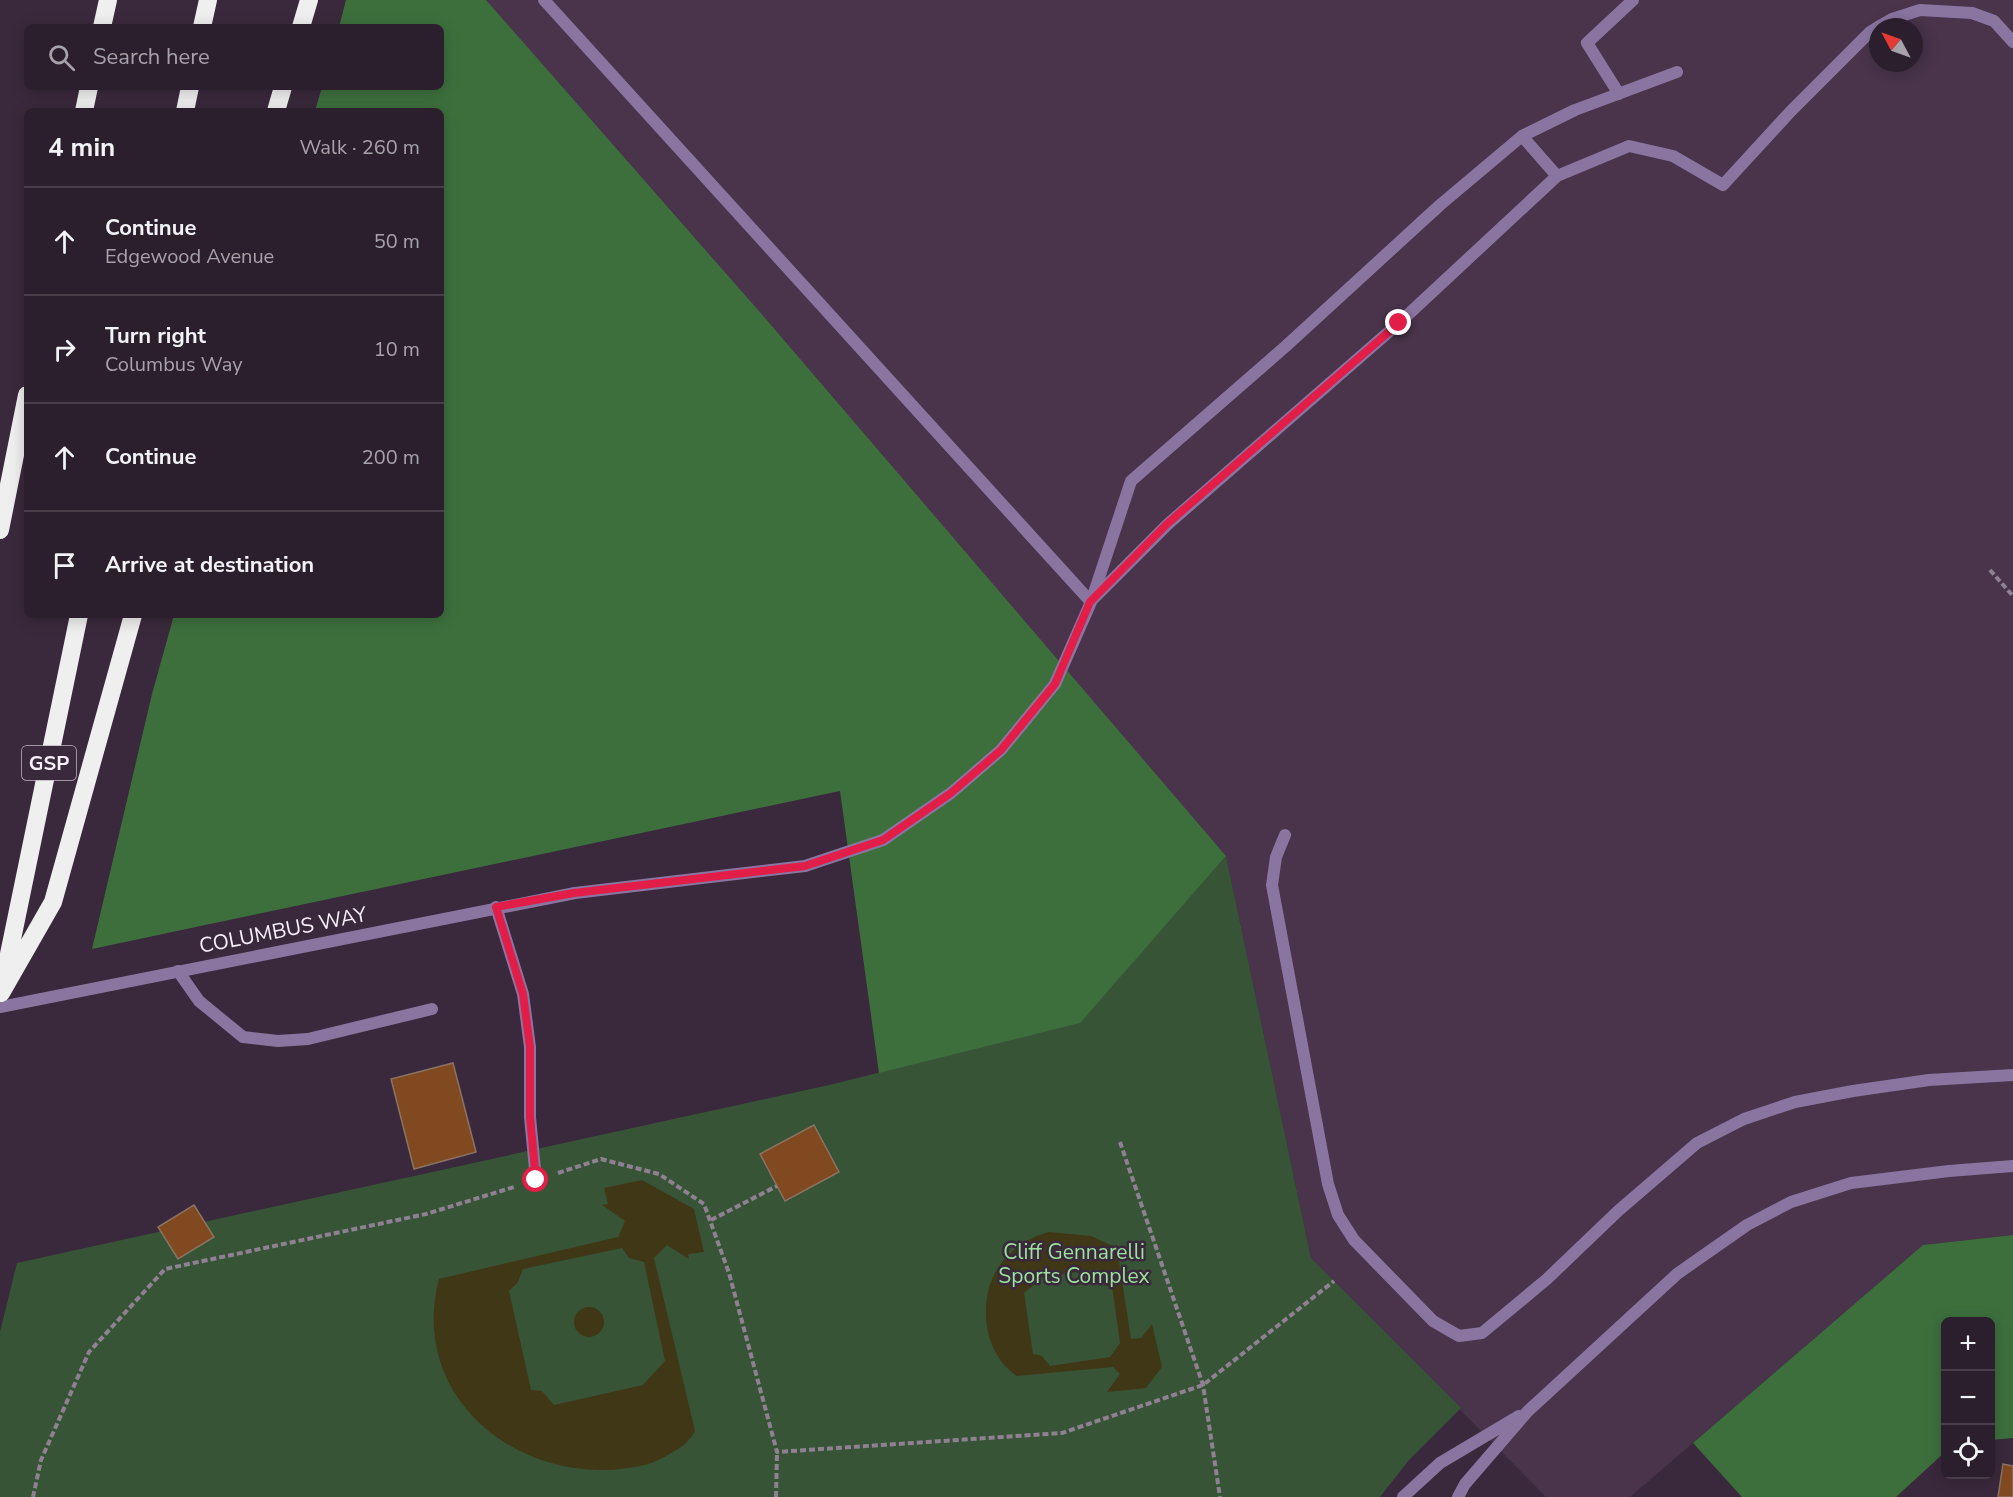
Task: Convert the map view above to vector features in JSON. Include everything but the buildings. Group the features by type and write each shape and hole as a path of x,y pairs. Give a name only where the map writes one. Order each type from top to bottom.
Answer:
{"highway":[{"path":"103,24 108,0"},
{"path":"203,24 208,0"},
{"path":"302,24 309,0"},
{"path":"85,108 88,90"},
{"path":"185,108 189,90"},
{"path":"277,108 282,90"},
{"path":"0,530 24,410"},
{"name":"GSP","path":"0,1000 79,618"},
{"path":"0,1000 53,902 132,618"}],"street":[{"path":"544,0 1090,602 1167,524 1399,323 1557,176 1629,146 1673,156 1723,185 1791,111 1869,33"},
{"path":"1619,94 1587,43 1633,0"},
{"path":"1895,18 1920,10 1972,13 1994,21 2013,42"},
{"name":"COLUMBUS WAY","path":"0,1000 178,971 574,893 805,866 883,840 951,793 1001,750 1055,684 1090,602 1131,481 1286,346 1440,205 1522,136 1575,110 1677,72"},
{"path":"1522,136 1557,176"},
{"path":"1285,835 1276,857 1272,885 1321,1150 1338,1215 1354,1240 1433,1321 1459,1336 1482,1333 1547,1279 1618,1211 1696,1143 1744,1119 1795,1102 1853,1091 1929,1080 2013,1075"},
{"path":"496,907 523,994 530,1047 530,1117 536,1180"},
{"path":"178,971 199,1002 243,1036 278,1041 308,1040 432,1009"},
{"path":"1458,1497 1465,1484 1528,1411 1677,1274 1747,1225 1791,1202 1851,1183 1948,1171 2013,1166"},
{"path":"1403,1497 1440,1462 1528,1411"}],"path":[{"path":"1990,570 2013,596"},
{"path":"1120,1142 1203,1385 1220,1497"},
{"path":"33,1497 41,1460 89,1352 165,1269 426,1214 601,1159 659,1174 704,1204 729,1272 777,1452 776,1497"},
{"path":"711,1220 777,1186"},
{"path":"777,1452 1062,1433 1203,1385 1334,1281"}],"shaded area":[{"path":"486,0 2013,0 2013,1235 1923,1245 1630,1497 1546,1497 1311,1258 1226,856"}],"green space":[{"path":"346,0 486,0 765,318 1226,856 1080,1023 879,1073 840,791 92,949 152,694 173,618 444,618 444,108 316,108 321,90 444,90 444,24 340,24"},
{"name":"Cliff Gennarelli Sports Complex","path":"1226,856 1311,1258 1461,1408 1409,1460 1380,1497 0,1497 0,1332 17,1263 829,1085 1079,1023"},
{"path":"2013,1235 2013,1438 1995,1440 1995,1317 1941,1317 1941,1456 1896,1497 1742,1497 1693,1443 1923,1245"}],"sand":[{"path":"642,1180 694,1209 704,1252 688,1254 689,1259 667,1245 654,1258 695,1431 682,1446 652,1463 607,1470 563,1466 523,1453 488,1431 460,1401 441,1365 434,1324 439,1279 618,1237 625,1221 602,1205 608,1204 604,1188","holes":["622,1248 629,1258 644,1262 665,1361 643,1385 554,1405 542,1391 531,1390 509,1291 518,1282 523,1269"]},
{"path":"1049,1232 1091,1236 1117,1248 1131,1339 1141,1338 1152,1324 1162,1367 1146,1388 1107,1392 1120,1374 1113,1367 1017,1376 997,1354 987,1326 987,1295 991,1281 1008,1255 1020,1245","holes":["1099,1269 1111,1279 1120,1343 1110,1357 1050,1366 1042,1356 1033,1354 1024,1293 1034,1285 1037,1278"]},
{"path":"589,1307 600,1311 604,1322 600,1333 589,1337 578,1333 574,1322 578,1311"}],"route":[{"path":"536,1180 530,1117 530,1047 523,994 496,907 574,893 805,866 883,840 951,793 1001,750 1055,684 1090,602 1167,524 1399,323"}]}
